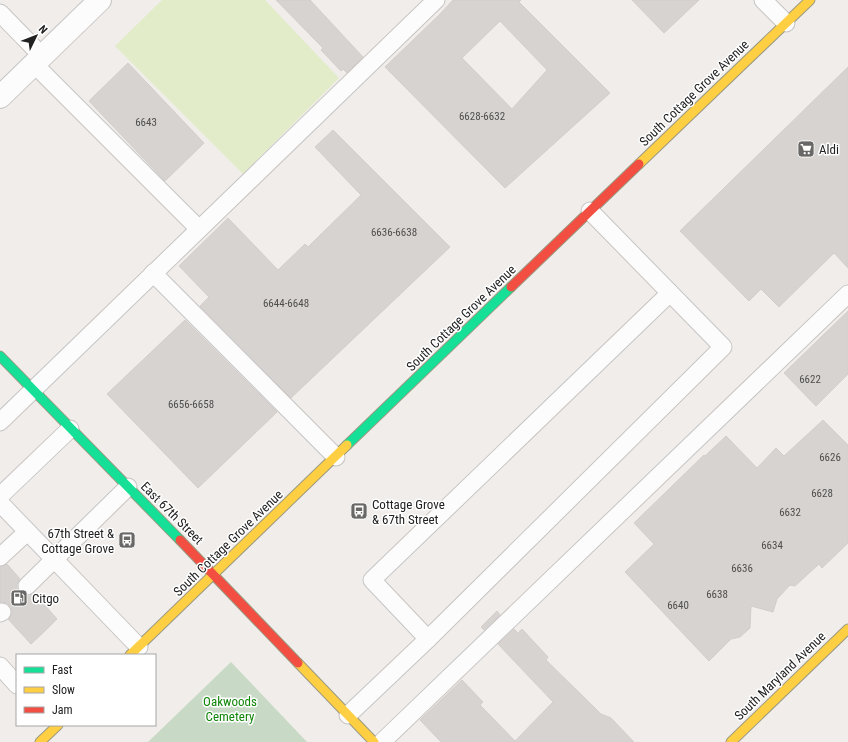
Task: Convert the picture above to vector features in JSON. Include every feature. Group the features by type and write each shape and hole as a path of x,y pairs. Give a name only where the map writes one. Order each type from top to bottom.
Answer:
{"main road":[{"name":"South Cottage Grove Avenue","path":"135,651 810,0"},
{"name":"East 67th Street","path":"0,356 214,575 374,742"},
{"name":"South Maryland Avenue","path":"731,742 848,629"},
{"path":"40,742 56,726"}],"street":[{"path":"0,97 100,0"}],"lane":[{"path":"0,422 436,0"},
{"path":"763,0 786,23"},
{"path":"0,13 38,60 199,229"},
{"path":"348,715 428,639 723,347 590,211"},
{"path":"153,273 336,457"},
{"path":"428,639 372,580 670,293"},
{"path":"382,742 848,294"},
{"path":"0,496 70,429"},
{"path":"27,586 128,487"},
{"path":"0,503 54,560 135,651"},
{"path":"0,558 28,532"},
{"path":"0,666 16,683"}],"green space":[{"path":"162,0 265,0 339,78 243,174 115,46"},
{"name":"Oakwoods Cemetery","path":"231,662 307,742 148,742"}],"building":[{"path":"276,0 310,0 363,57 347,73 343,69 341,71 321,50 323,48"},
{"path":"453,0 521,0 519,2 610,93 505,188 385,67","holes":["500,21 547,70 512,109 462,58"]},
{"path":"632,0 699,0 664,33"},
{"path":"128,63 204,143 165,181 89,101"},
{"name":"Aldi","path":"848,67 848,268 834,253 779,307 761,289 749,301 680,231"},
{"path":"333,130 450,247 291,398 200,306 209,297 179,266 228,218 278,270 305,244 308,247 361,195 315,147"},
{"path":"848,311 848,374 816,406 784,373"},
{"path":"185,320 277,412 198,488 107,394"},
{"path":"823,420 848,445 848,543 822,568 819,564 795,586 790,585 777,599 773,612 751,606 750,628 740,637 731,639 709,661 625,572 654,544 634,523 704,455 705,456 726,436 757,468 776,448 784,456"},
{"name":"Citgo","path":"7,564 20,579 17,584 17,589 20,593 25,596 30,596 34,593 57,619 31,644 8,619 12,613 11,607 7,603 0,602 0,567"},
{"path":"497,611 500,615 484,630 481,627"},
{"path":"514,629 518,633 522,629 548,657 546,660 601,714 611,718 634,742 441,742 420,720 462,680 483,702 480,705 515,741 553,702 498,644"}],"traffic: fast":[{"path":"347,445 511,287"},
{"path":"0,356 180,540"}],"traffic: slow":[{"path":"639,164 810,0"},
{"path":"131,654 347,445"},
{"path":"731,742 848,629"},
{"path":"298,663 374,742"},
{"path":"40,742 57,726"}],"traffic: jam":[{"path":"511,287 639,164"},
{"path":"180,540 298,663"}],"place":[{"name":"Aldi","path":"806,149"},
{"name":"Cottage Grove & 67th Street","path":"359,511"},
{"name":"67th Street & Cottage Grove","path":"127,540"},
{"name":"Citgo","path":"19,598"}]}
